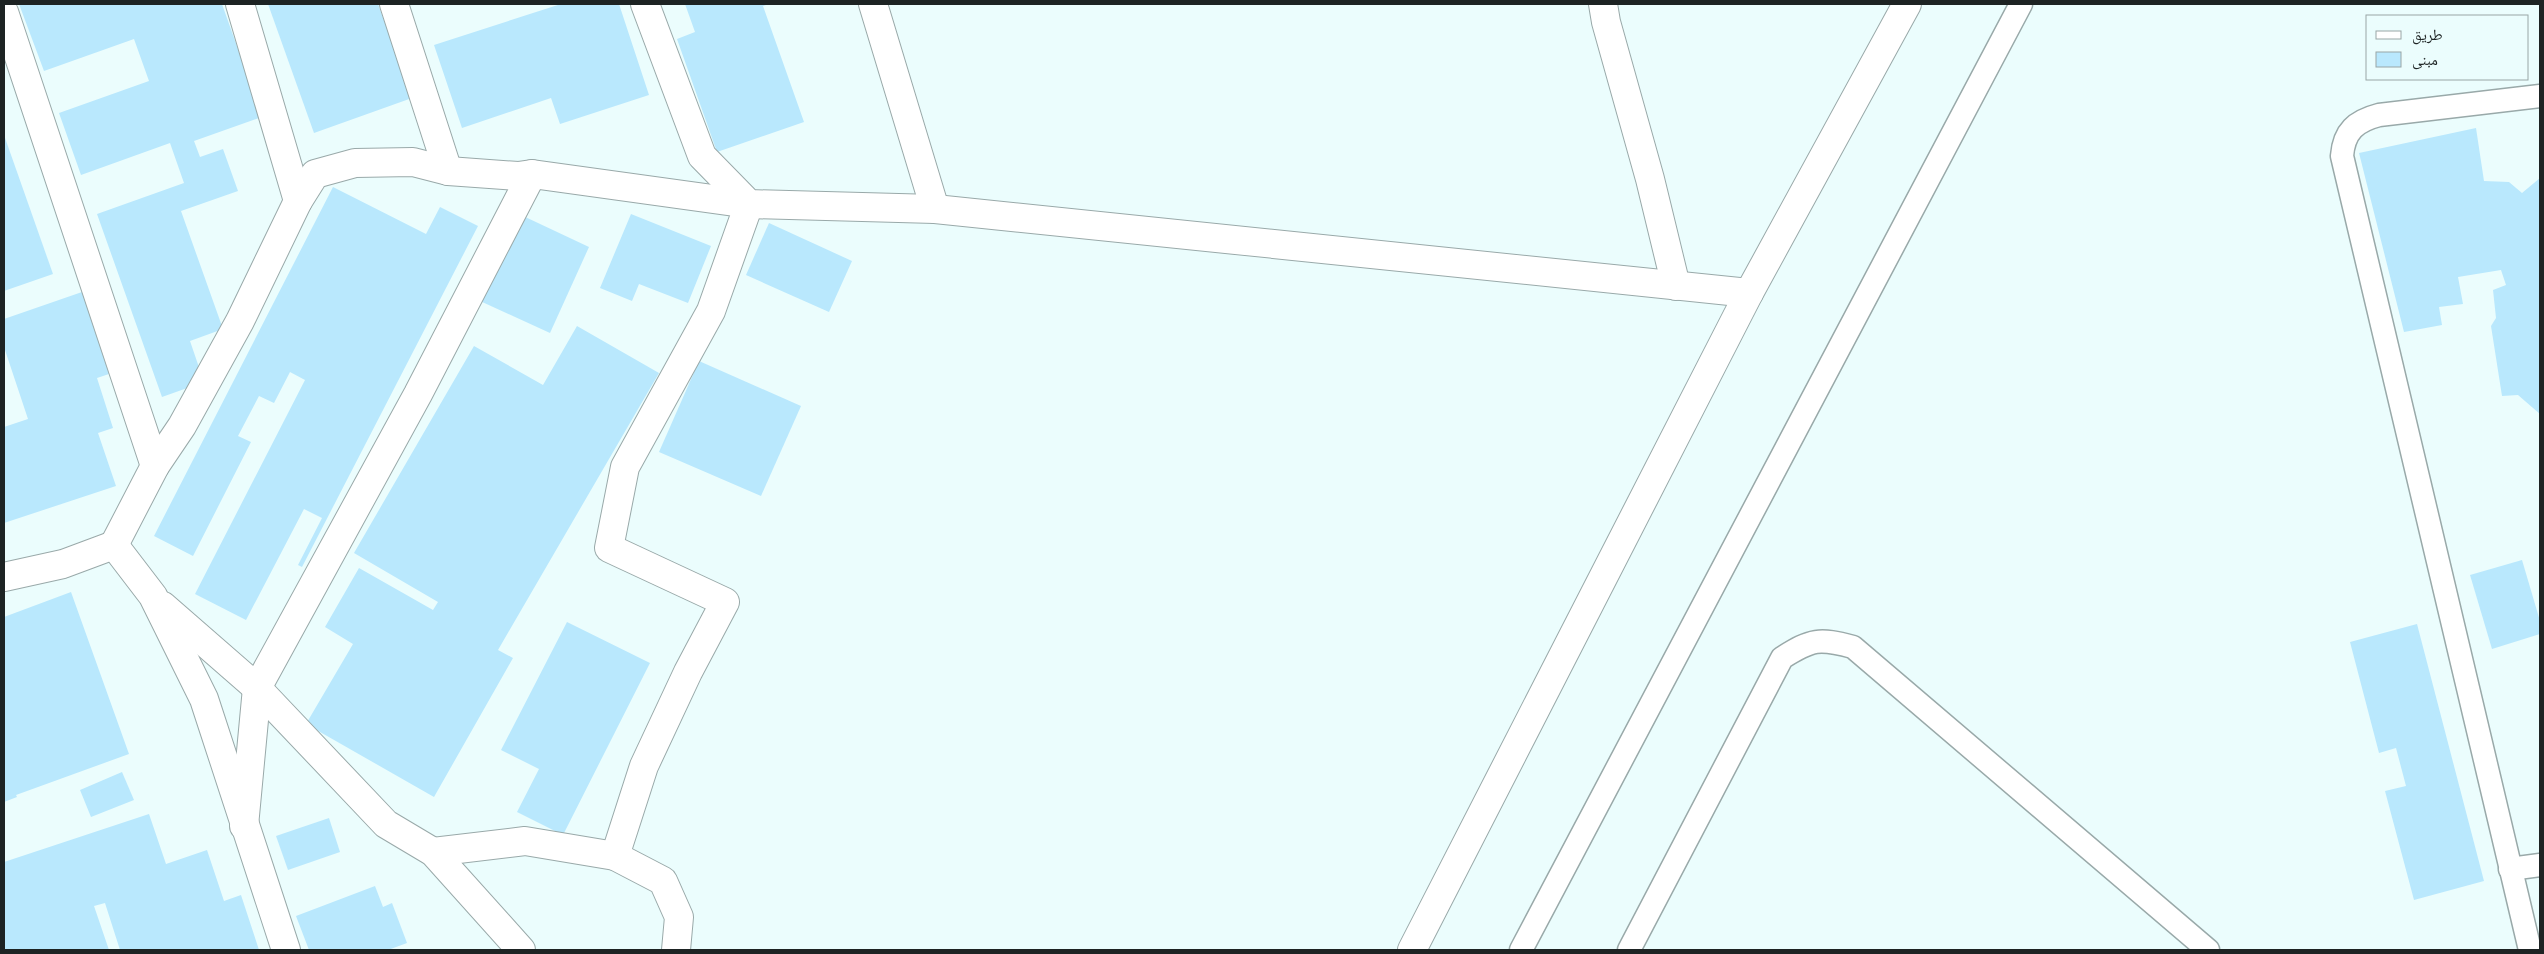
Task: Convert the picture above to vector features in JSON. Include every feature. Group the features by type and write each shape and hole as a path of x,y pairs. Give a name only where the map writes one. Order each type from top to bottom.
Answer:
{"street":[{"path":"240,4 298,201"},
{"path":"394,4 448,171"},
{"path":"644,4 702,156 749,204"},
{"path":"873,4 935,209"},
{"path":"1604,4 1606,22 1650,179 1676,286"},
{"path":"1412,950 1749,293 1907,4"},
{"path":"4,12 155,466"},
{"path":"4,577 63,564 114,545 155,466 182,426 240,321 298,201 315,174 355,163 413,162 448,171 518,176 532,174 749,204 935,209 1749,293"},
{"path":"244,826 257,688 418,394 532,174"},
{"path":"615,856 644,766 688,672 725,602 610,548 625,467 711,310 749,204"},
{"path":"114,545 153,596 204,699 286,950"},
{"path":"153,596 257,688 386,824 433,852 520,950"},
{"path":"433,852 525,840 615,856 663,881 679,917 676,950"}],"lane":[{"path":"1521,950 2021,4"},
{"path":"2530,950 2342,156 2343,142 2350,129 2362,120 2379,115 2540,96"},
{"path":"1629,950 1782,658 1806,643 1828,640 1853,647 2208,950"},
{"path":"2510,869 2540,865"}],"building":[{"path":"19,4 222,4 262,117 194,141 200,157 223,149 238,191 181,211 223,329 190,341 204,382 162,397 97,214 184,183 170,143 81,175 59,113 149,81 134,39 44,71"},
{"path":"268,4 378,4 412,98 314,133"},
{"path":"561,4 619,4 649,95 560,124 551,98 462,128 434,45"},
{"path":"685,4 769,4 763,6 804,122 717,152 677,39 695,32"},
{"path":"2476,128 2484,181 2509,182 2522,193 2540,178 2540,414 2518,395 2502,396 2491,326 2496,318 2493,290 2506,285 2501,270 2458,277 2463,304 2439,307 2442,325 2404,332 2359,153"},
{"path":"4,135 53,274 4,291"},
{"path":"333,187 426,234 440,207 478,226 302,567 298,565 322,518 304,509 246,620 195,594 305,380 290,372 274,403 259,396 238,436 251,442 193,556 154,536"},
{"path":"631,214 711,246 688,303 639,284 632,301 600,288"},
{"path":"521,215 589,247 550,333 480,301"},
{"path":"769,223 852,261 829,312 746,275"},
{"path":"82,292 109,374 97,378 113,428 98,433 116,486 4,523 4,427 28,419 4,347 4,319"},
{"path":"577,326 659,373 498,650 513,658 434,797 306,724 353,644 325,627 359,568 433,610 438,602 354,553 474,346 543,385"},
{"path":"699,361 801,406 761,496 659,452"},
{"path":"2522,560 2540,621 2540,634 2492,649 2470,575"},
{"path":"71,592 129,754 16,795 17,797 4,802 4,617"},
{"path":"567,622 650,663 563,835 517,812 539,769 501,750"},
{"path":"2417,624 2484,881 2414,900 2385,791 2406,786 2396,748 2379,753 2350,642"},
{"path":"122,772 134,800 91,817 80,790"},
{"path":"149,814 166,864 207,850 224,901 241,895 259,950 120,950 105,903 94,906 109,950 4,950 4,862"},
{"path":"329,818 340,852 288,870 276,836"},
{"path":"375,886 383,907 392,903 407,943 388,950 309,950 296,916"}]}
